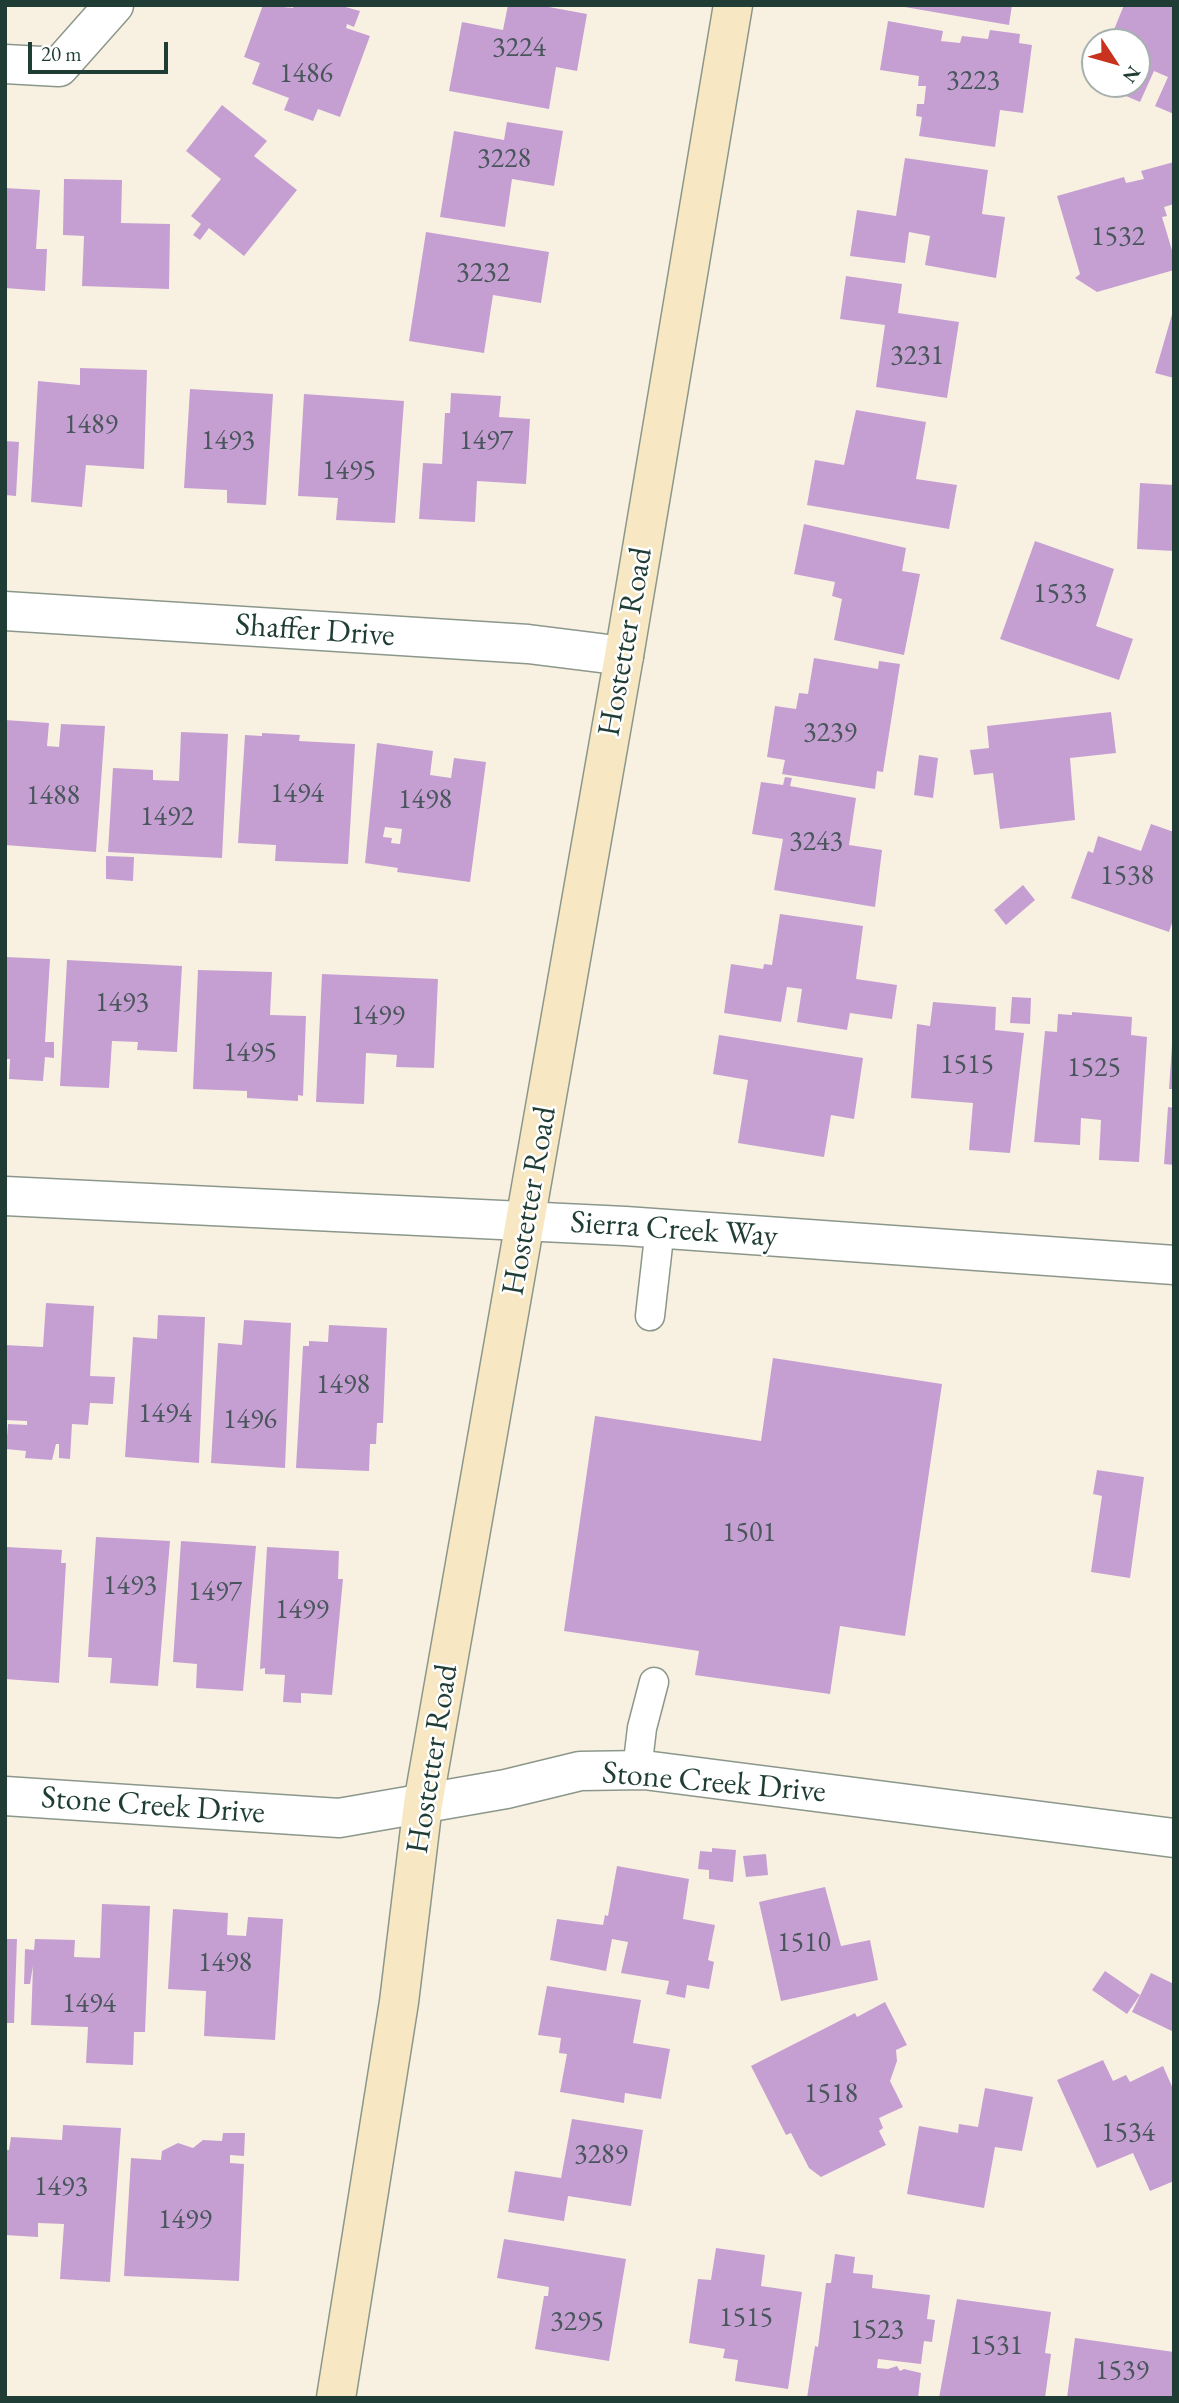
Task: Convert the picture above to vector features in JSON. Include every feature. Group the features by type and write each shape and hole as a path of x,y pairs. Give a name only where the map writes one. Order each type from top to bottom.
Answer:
{"main road":[{"name":"Hostetter Road","path":"336,2398 399,2002 423,1804 527,1220 733,5"}],"street":[{"path":"5,64 59,67 114,5"},
{"name":"Shaffer Drive","path":"5,611 528,644 624,656"},
{"name":"Sierra Creek Way","path":"5,1196 425,1218 527,1220 1174,1265"},
{"name":"Stone Creek Drive","path":"5,1796 339,1818 423,1804 580,1771 637,1770 1174,1838"}],"lane":[{"path":"650,1316 660,1228"},
{"path":"637,1770 642,1728 654,1682"}],"building":[{"path":"263,5 293,8 294,5 338,5 360,11 354,27 347,24 346,28 370,36 340,117 318,109 313,121 284,110 289,98 252,84 260,63 244,57"},
{"path":"508,5 538,5 587,14 577,71 556,67 549,109 449,91 462,22 503,30"},
{"path":"893,5 1012,5 1009,25"},
{"path":"1124,5 1174,5 1174,114 1155,106 1168,77 1154,71 1151,78 1151,28 1115,28"},
{"path":"888,21 943,31 941,41 960,43 962,36 988,39 990,30 1020,34 1019,43 1032,45 1023,113 1000,110 995,147 919,136 922,117 916,116 917,104 924,104 926,86 918,86 919,76 880,70"},
{"path":"222,105 267,141 254,156 297,190 244,256 209,228 200,240 193,235 201,224 191,216 221,179 186,151"},
{"path":"507,122 563,131 554,186 512,179 505,227 440,217 454,131 504,140"},
{"path":"905,158 988,170 982,214 1005,217 996,278 925,265 930,236 909,232 905,263 850,256 857,210 896,216"},
{"path":"1174,162 1174,204 1164,207 1167,216 1162,217 1174,257 1174,270 1097,292 1075,278 1080,274 1057,196 1124,177 1126,183 1144,179 1141,171"},
{"path":"64,179 122,180 121,223 170,224 169,289 82,286 84,236 63,235"},
{"path":"5,188 40,190 36,249 47,249 45,291 5,288"},
{"path":"426,232 549,252 541,303 493,295 484,353 409,341"},
{"path":"846,276 902,284 898,313 959,322 947,398 876,387 885,325 840,319"},
{"path":"1174,312 1174,378 1155,373"},
{"path":"80,368 147,370 144,469 86,465 82,507 31,502 38,381 80,385"},
{"path":"190,389 273,394 266,505 227,503 227,490 184,488"},
{"path":"451,393 501,396 499,417 530,419 526,484 477,481 475,522 419,519 423,463 442,464 445,413 450,413"},
{"path":"304,394 404,401 395,523 336,520 338,498 298,496"},
{"path":"856,410 926,422 916,479 957,485 949,529 807,505 815,460 844,465"},
{"path":"5,441 19,442 16,496 5,495"},
{"path":"1140,483 1174,485 1174,551 1137,549"},
{"path":"804,524 906,548 902,571 920,574 904,655 834,640 842,599 832,596 835,582 794,574"},
{"path":"1035,541 1114,569 1096,626 1133,639 1119,680 1000,639"},
{"path":"814,658 878,669 879,661 900,664 883,772 877,771 875,789 782,774 785,760 767,757 775,706 796,709 799,693 808,694"},
{"path":"1111,712 1116,753 1070,758 1075,820 1000,829 993,773 974,775 970,750 989,748 987,726"},
{"path":"5,720 49,723 47,746 59,747 61,724 105,726 96,852 5,845"},
{"path":"181,732 228,734 222,858 108,852 113,768 153,770 153,780 179,781"},
{"path":"262,733 300,735 299,741 355,744 348,864 275,861 276,845 238,843 245,735 262,736"},
{"path":"377,743 433,751 430,775 451,778 454,758 486,762 470,882 397,872 398,868 365,863","holes":["385,827 402,829 400,844 391,843 392,838 383,837"]},
{"path":"919,755 938,758 933,798 914,795"},
{"path":"785,777 792,778 790,786 856,798 849,845 882,850 875,907 774,890 783,839 752,834 761,782 783,785"},
{"path":"1151,824 1174,832 1174,917 1169,932 1071,898 1088,851 1093,853 1098,836 1141,851"},
{"path":"106,856 134,857 133,881 106,879"},
{"path":"1023,885 1035,900 1006,925 994,910"},
{"path":"780,914 863,926 856,979 897,985 892,1019 850,1013 847,1030 797,1022 802,989 787,987 781,1022 724,1013 731,964 763,969 764,964 772,965"},
{"path":"5,957 50,959 45,1042 54,1042 54,1058 45,1057 43,1081 9,1079 10,1059 5,1059"},
{"path":"67,960 182,966 177,1052 137,1050 138,1042 112,1041 109,1088 60,1086"},
{"path":"198,970 272,972 270,1015 306,1016 303,1096 298,1095 298,1101 247,1098 247,1091 193,1089"},
{"path":"322,974 438,979 434,1068 396,1067 397,1055 366,1053 364,1104 316,1102"},
{"path":"1012,997 1031,998 1030,1024 1010,1023"},
{"path":"933,1002 996,1007 995,1030 1024,1033 1010,1153 969,1150 973,1103 911,1098 917,1024 930,1026"},
{"path":"1072,1012 1132,1017 1131,1035 1147,1037 1139,1162 1099,1160 1101,1120 1081,1118 1080,1145 1034,1142 1045,1031 1057,1032 1058,1014 1072,1015"},
{"path":"719,1035 863,1058 854,1119 831,1115 824,1157 738,1143 748,1080 713,1074"},
{"path":"1172,1045 1174,1089 1169,1089"},
{"path":"1168,1107 1174,1108 1174,1165 1164,1164"},
{"path":"46,1303 94,1306 90,1376 115,1377 113,1404 90,1403 88,1425 72,1424 70,1459 59,1458 59,1444 56,1444 52,1460 25,1458 26,1451 6,1449 8,1424 27,1425 27,1421 5,1420 5,1345 43,1347"},
{"path":"158,1315 205,1317 199,1463 125,1457 133,1337 157,1339"},
{"path":"244,1320 291,1323 285,1468 211,1463 218,1343 242,1345"},
{"path":"329,1325 387,1328 383,1423 377,1423 376,1444 370,1444 369,1471 296,1468 303,1346 309,1346 309,1341 328,1342"},
{"path":"773,1358 942,1384 905,1636 840,1626 830,1694 695,1675 699,1651 564,1631 595,1416 761,1441"},
{"path":"1097,1470 1144,1477 1130,1578 1091,1572 1102,1496 1093,1494"},
{"path":"96,1537 170,1541 158,1686 110,1683 112,1658 88,1657"},
{"path":"181,1541 256,1546 243,1691 196,1688 197,1664 173,1662"},
{"path":"6,1547 62,1550 61,1563 66,1563 59,1683 5,1679"},
{"path":"267,1547 339,1551 338,1579 343,1579 332,1695 301,1693 301,1703 283,1702 285,1675 265,1674 265,1668 260,1669"},
{"path":"712,1848 736,1850 733,1882 709,1879 709,1870 698,1869 700,1851 712,1852"},
{"path":"766,1854 768,1875 746,1877 743,1856"},
{"path":"617,1866 689,1879 683,1919 715,1925 708,1960 714,1962 709,1989 687,1985 685,1998 666,1994 669,1981 621,1973 628,1942 612,1939 606,1971 550,1960 557,1919 603,1925 605,1915 608,1916"},
{"path":"825,1887 841,1946 870,1940 878,1980 781,2001 759,1902"},
{"path":"102,1904 150,1906 145,2032 134,2032 133,2065 86,2063 88,2027 31,2025 33,1966 30,1984 24,1984 25,1949 34,1950 35,1939 75,1940 74,1957 100,1958"},
{"path":"173,1909 228,1913 227,1935 246,1936 248,1917 283,1919 275,2040 204,2036 206,1991 168,1989"},
{"path":"5,1939 17,1939 14,2023 5,2023"},
{"path":"1105,1971 1140,1995 1127,2014 1092,1990"},
{"path":"1151,1973 1174,1984 1174,2032 1132,2012"},
{"path":"547,1986 641,2000 633,2043 670,2049 661,2099 625,2093 624,2103 560,2092 567,2054 559,2053 561,2038 538,2035"},
{"path":"885,2002 907,2045 896,2050 897,2061 890,2081 903,2107 879,2118 883,2128 879,2131 886,2145 821,2177 809,2168 791,2133 786,2135 751,2066 855,2013 857,2017"},
{"path":"1103,2060 1113,2081 1126,2075 1130,2082 1163,2066 1174,2091 1174,2181 1150,2191 1133,2153 1097,2168 1057,2080"},
{"path":"985,2088 1033,2097 1022,2151 995,2147 984,2208 907,2194 919,2126 958,2133 959,2124 978,2127"},
{"path":"572,2119 643,2130 631,2206 568,2196 564,2221 508,2212 515,2171 561,2178"},
{"path":"63,2125 121,2128 110,2282 60,2279 64,2224 38,2223 38,2237 5,2235 5,2150 9,2150 11,2137 62,2140"},
{"path":"223,2133 245,2133 244,2156 230,2155 230,2163 244,2164 239,2281 124,2276 131,2158 161,2160 162,2151 178,2143 193,2148 203,2140 222,2141"},
{"path":"504,2239 626,2259 609,2361 535,2349 544,2296 548,2296 549,2287 497,2278"},
{"path":"716,2248 765,2255 761,2286 802,2292 788,2389 735,2381 738,2360 723,2358 725,2349 689,2343 698,2279 711,2280"},
{"path":"835,2254 855,2257 853,2273 873,2275 872,2288 930,2295 927,2319 935,2320 932,2342 924,2341 921,2364 878,2359 877,2368 897,2366 900,2371 904,2369 921,2373 918,2398 807,2398 815,2346 818,2347 826,2283 831,2283"},
{"path":"957,2299 1051,2312 1045,2353 1051,2354 1045,2398 939,2398"},
{"path":"1075,2338 1174,2352 1173,2398 1067,2398"}]}
